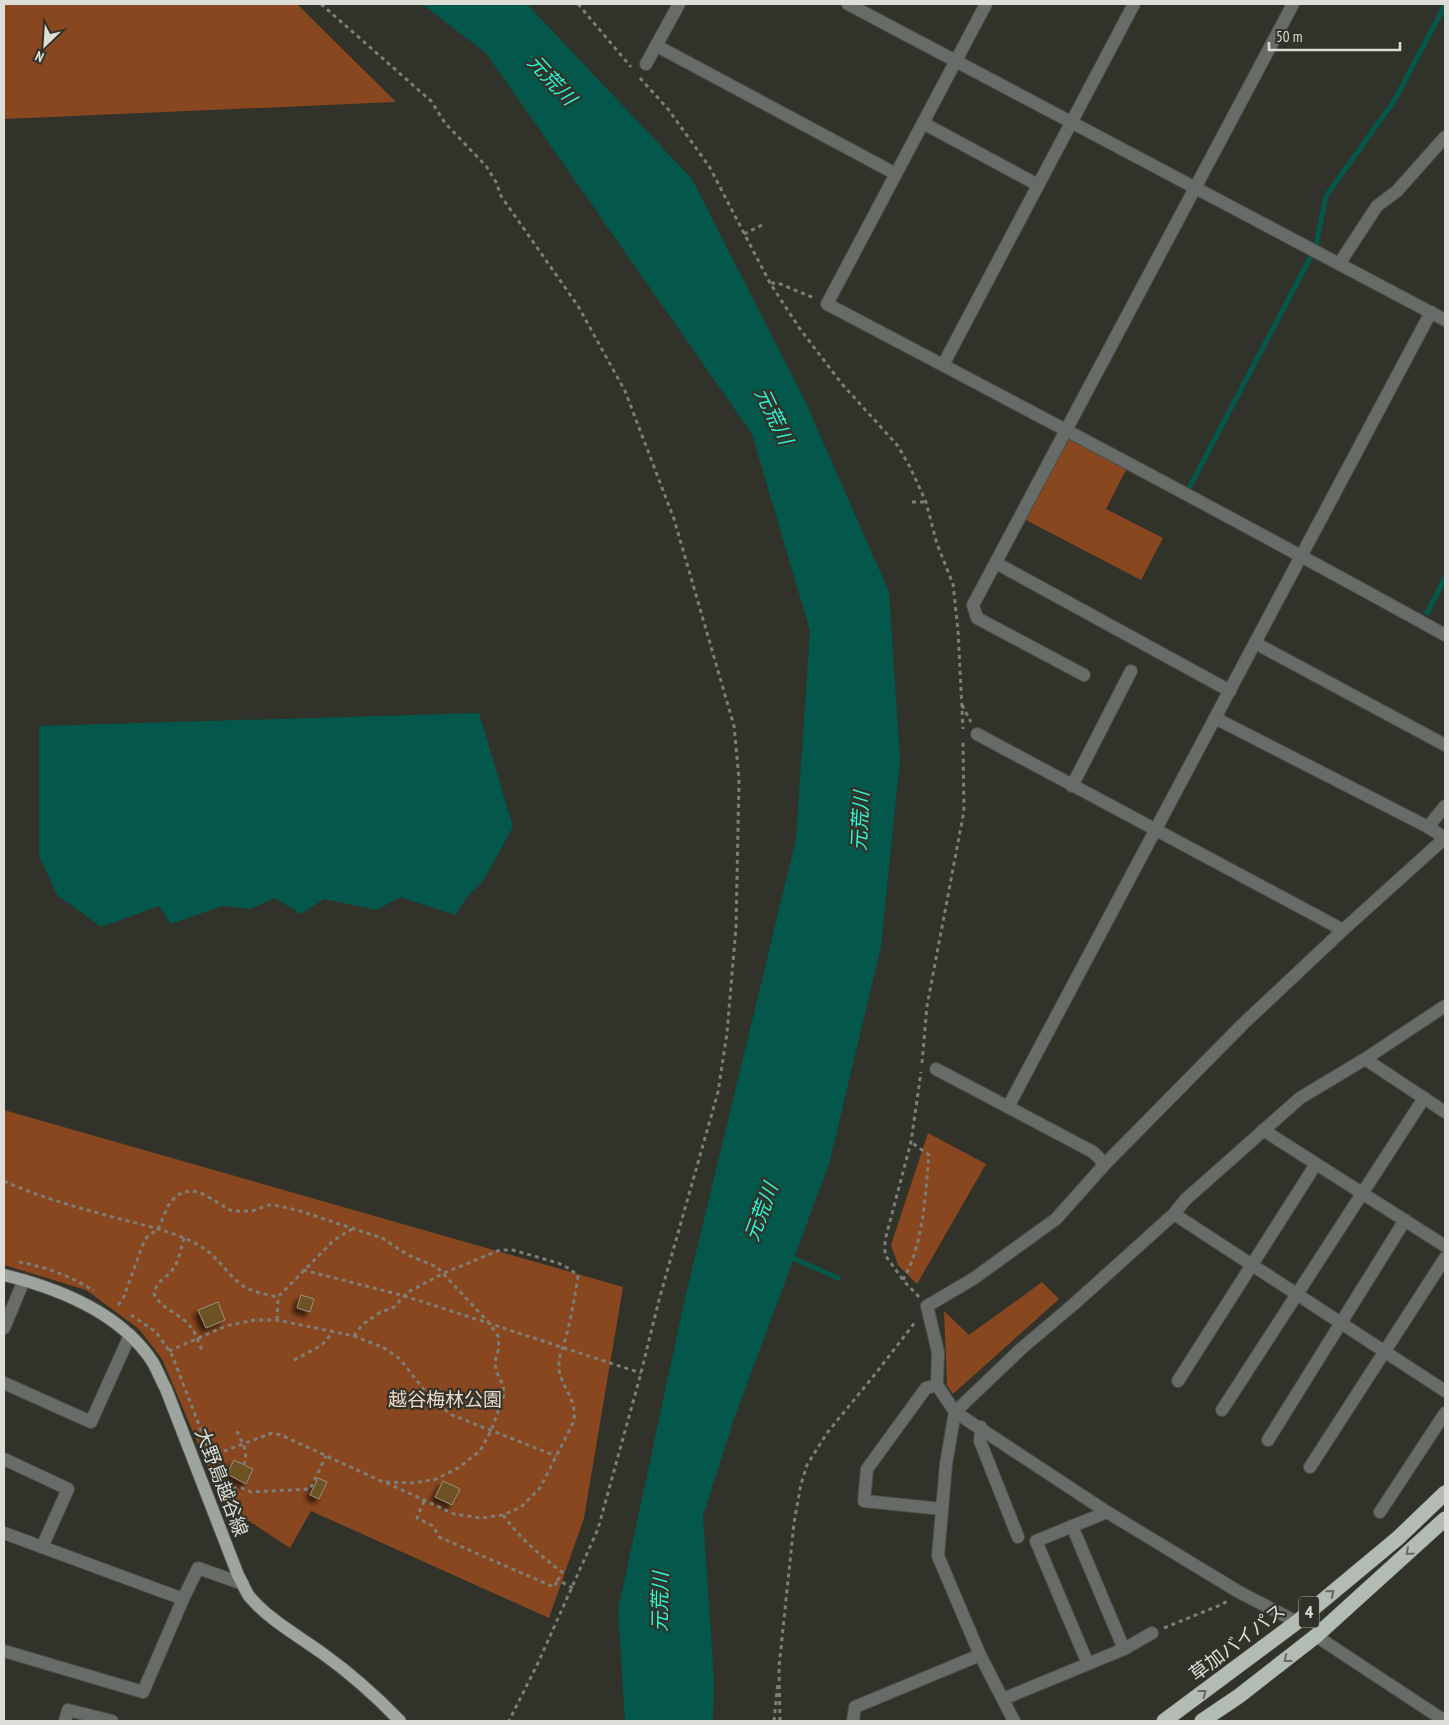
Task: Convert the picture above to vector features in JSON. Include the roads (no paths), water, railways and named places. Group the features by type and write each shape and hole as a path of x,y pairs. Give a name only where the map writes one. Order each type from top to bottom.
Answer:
{"highway":[{"name":"草加バイパス","path":"1164,1721 1297,1622 1398,1538 1445,1493"},
{"name":"4","path":"1202,1721 1239,1696 1316,1636 1445,1519"}],"main road":[{"name":"大野島越谷線","path":"4,1275 60,1292 95,1309 130,1335 152,1361 166,1389 248,1594 284,1627 321,1652 350,1675 400,1721"}],"street":[{"path":"646,64 679,4"},
{"path":"848,4 1445,320"},
{"path":"943,365 1134,4"},
{"path":"1084,675 977,618 973,605 1292,4"},
{"path":"981,6 956,61 827,304 1302,555 1445,634"},
{"path":"656,46 896,174"},
{"path":"923,123 1038,185"},
{"path":"1339,264 1377,206 1397,190 1445,137"},
{"path":"1008,1107 1431,312"},
{"path":"996,562 1230,691"},
{"path":"1255,643 1445,745"},
{"path":"1072,786 1131,671"},
{"path":"1215,718 1428,827 1445,838 1242,1025 1105,1164 1056,1219 973,1279 927,1306 938,1352 937,1385 955,1412 1107,1512 1239,1592 1297,1622"},
{"path":"977,734 1343,930"},
{"path":"1428,827 1445,806"},
{"path":"1014,1721 980,1654 938,1556 946,1464 955,1412 1022,1348 1074,1304 1174,1214 1185,1200 1300,1098 1365,1059 1445,1006"},
{"path":"1365,1059 1445,1112"},
{"path":"936,1069 1093,1152 1105,1164"},
{"path":"1222,1410 1424,1098"},
{"path":"1263,1130 1445,1246"},
{"path":"1178,1381 1316,1164"},
{"path":"1174,1214 1445,1391"},
{"path":"1268,1440 1405,1220"},
{"path":"1310,1467 1445,1258"},
{"path":"4,1328 24,1280"},
{"path":"4,1383 91,1422 130,1335"},
{"path":"937,1385 926,1388 867,1469 864,1501 942,1509"},
{"path":"1380,1512 1445,1413"},
{"path":"980,1427 980,1441 1018,1537"},
{"path":"4,1459 68,1489 42,1547"},
{"path":"1088,1664 1036,1541 1107,1512"},
{"path":"1072,1526 1124,1649"},
{"path":"4,1533 183,1599"},
{"path":"4,1651 143,1692 198,1568 243,1584"},
{"path":"1003,1699 1124,1649 1152,1632"},
{"path":"1316,1636 1445,1721"},
{"path":"853,1721 855,1707 980,1654"},
{"path":"65,1721 68,1710 112,1721"}],"water":[{"name":"元荒川","path":"422,4 527,4 692,179 806,403 889,592 900,760 881,947 829,1164 735,1416 703,1516 714,1680 713,1721 625,1721 618,1610 685,1298 796,839 810,631 752,434 486,53"},
{"path":"479,713 513,827 483,881 470,893 455,915 400,897 377,910 324,899 301,914 275,898 250,909 222,906 171,924 159,906 101,927 57,895 39,856 39,726"}],"waterway":[{"path":"1190,486 1309,260 1316,245 1326,196 1394,101 1445,5"},
{"path":"1427,613 1445,578"},
{"path":"788,1256 838,1278"}],"park label":[{"name":"越谷梅林公園","path":"445,1399"}]}
